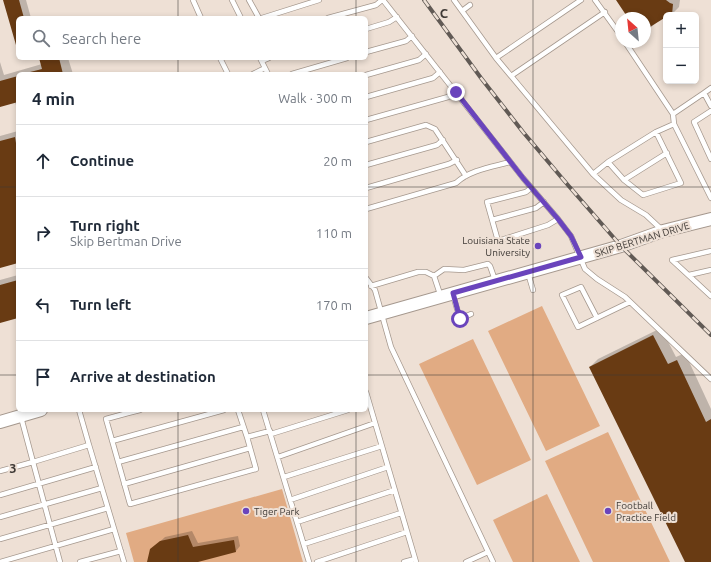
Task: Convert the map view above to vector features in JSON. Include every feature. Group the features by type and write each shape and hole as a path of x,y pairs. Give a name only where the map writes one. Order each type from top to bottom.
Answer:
{"street":[{"name":"SKIP BERTMAN DRIVE","path":"368,317 622,246 664,231 711,219"},
{"path":"0,422 34,412"}],"lane":[{"path":"193,0 200,16"},
{"path":"232,0 240,16"},
{"path":"249,0 259,16"},
{"path":"266,16 311,1 319,0"},
{"path":"335,16 376,5 382,0 397,17 510,162 571,236 585,269 597,279 625,297 711,379"},
{"path":"454,0 496,58 593,174 621,200 646,215 664,231"},
{"path":"496,58 581,0"},
{"path":"595,0 615,27"},
{"path":"462,11 470,5"},
{"path":"511,76 605,12"},
{"path":"368,28 389,22 397,17"},
{"path":"368,51 406,41 412,36"},
{"path":"629,48 673,114 674,124 709,190 711,198"},
{"path":"368,74 419,60 426,54"},
{"path":"221,60 227,72"},
{"path":"261,60 267,72"},
{"path":"299,72 340,60"},
{"path":"258,72 265,68"},
{"path":"368,97 433,78 440,72"},
{"path":"673,114 711,88"},
{"path":"368,119 448,98 456,92"},
{"path":"704,93 711,106"},
{"path":"711,111 694,122 711,159"},
{"path":"593,174 608,162 656,132 674,124"},
{"path":"368,141 426,126 435,129 457,160 466,176"},
{"path":"608,162 624,180 643,195 682,183 656,132"},
{"path":"368,164 437,144 443,140"},
{"path":"624,180 666,153"},
{"path":"368,187 449,164 457,160"},
{"path":"368,208 456,183 466,176 510,162"},
{"path":"531,188 526,192 487,202 498,241 548,225 558,219"},
{"path":"492,220 536,208 544,202"},
{"path":"710,295 672,260 711,250"},
{"path":"434,276 444,269 464,270 488,264 496,281"},
{"path":"689,275 711,270"},
{"path":"371,286 418,272 426,272 434,276 447,295 460,319 471,314"},
{"path":"528,272 533,290"},
{"path":"368,281 375,290 391,347 493,562"},
{"path":"597,318 581,287 562,295 578,327 597,318 630,302"},
{"path":"368,404 382,446 415,560 404,562"},
{"path":"81,412 124,562"},
{"path":"128,412 106,419 130,504 256,469 239,412"},
{"path":"112,442 217,412"},
{"path":"264,412 309,562"},
{"path":"247,437 271,433 341,412"},
{"path":"20,416 60,562"},
{"path":"278,457 375,423"},
{"path":"118,462 244,426"},
{"path":"0,471 89,445"},
{"path":"284,477 382,446"},
{"path":"124,484 250,448"},
{"path":"0,495 96,467"},
{"path":"290,500 388,467"},
{"path":"0,517 102,488"},
{"path":"297,522 394,490"},
{"path":"0,539 108,508"},
{"path":"304,544 401,513"},
{"path":"0,562 114,529"},
{"path":"317,562 407,532"},
{"path":"80,562 121,550"},
{"path":"466,562 488,552"}],"shaded area":[{"path":"542,306 600,426 546,451 488,331"},
{"path":"473,339 531,460 477,485 419,364"},
{"name":"Football Practice Field","path":"608,432 670,562 593,562 545,461"},
{"name":"Tiger Park","path":"282,489 303,562 134,562 126,533"},
{"path":"547,494 580,562 513,562 493,520"}],"building":[{"path":"3,0 19,0 23,16 16,16 16,45"},
{"path":"616,0 666,0 673,4 672,12 663,12 663,19 651,26 651,12 624,12"},
{"path":"40,60 60,60 62,72 30,72 42,69"},
{"path":"16,77 16,103 0,107 0,81"},
{"path":"15,137 16,143 16,264 0,268 0,141"},
{"path":"16,281 16,319 0,323 0,285"},
{"path":"653,335 668,364 677,360 706,422 711,419 711,562 685,562 589,367"},
{"path":"188,535 193,547 234,540 236,552 198,562 147,562 150,549 160,541"}],"railway":[{"path":"424,0 481,78 523,132 567,184 621,246 711,335"}],"place":[{"name":"Louisiana State University","path":"538,246"},
{"name":"Tiger Park","path":"246,511"},
{"name":"Football Practice Field","path":"608,511"}],"route":[{"path":"456,92 523,178 571,236 581,257 453,293 460,319"}]}
